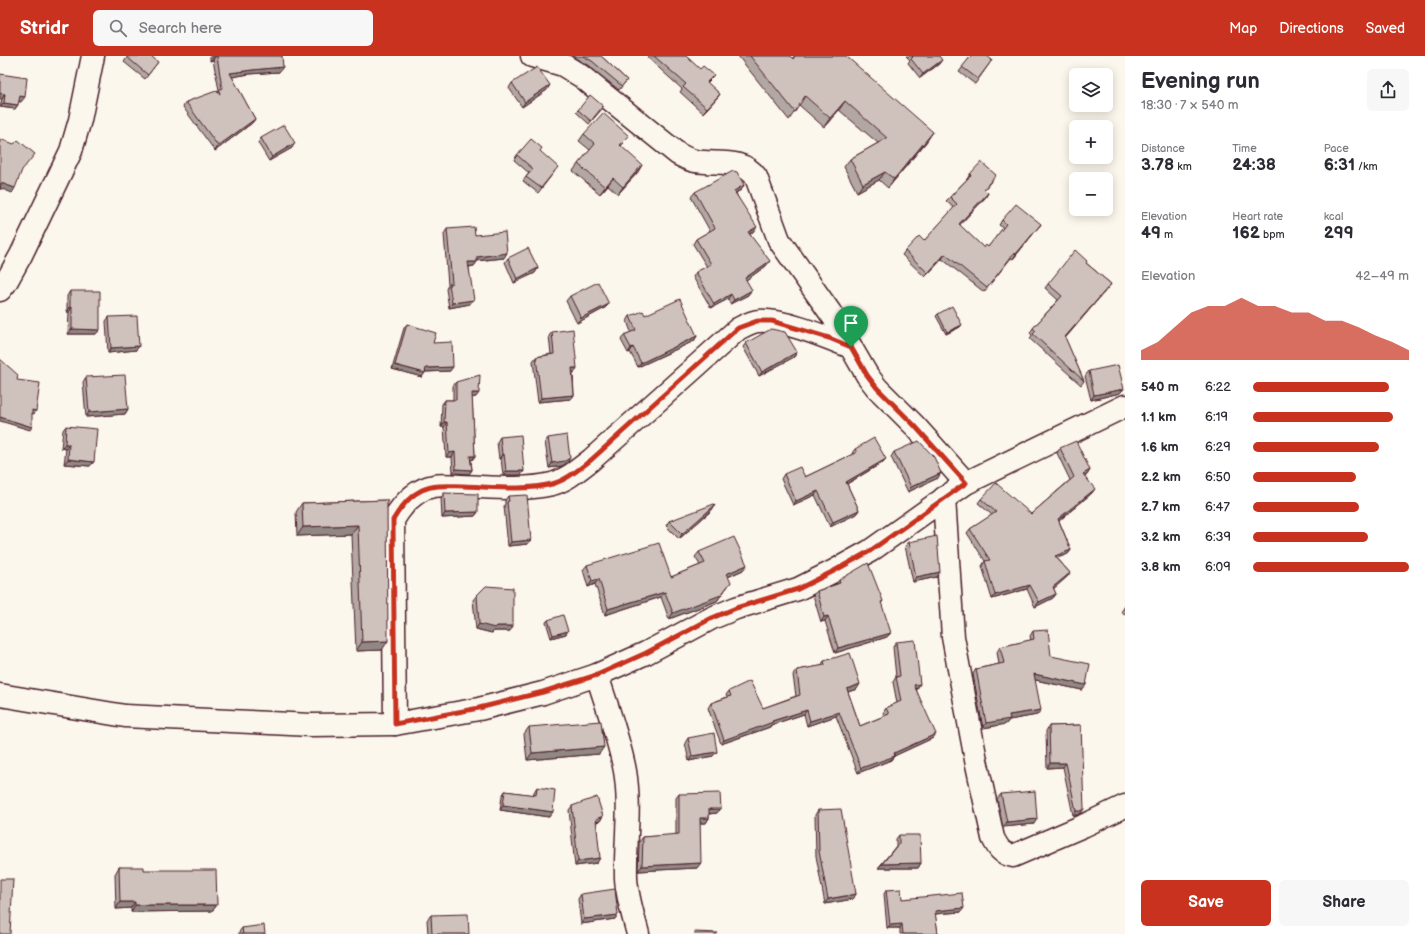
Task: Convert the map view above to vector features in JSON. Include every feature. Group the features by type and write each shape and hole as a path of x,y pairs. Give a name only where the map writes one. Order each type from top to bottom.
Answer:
{"street":[{"path":"0,290 5,284 24,248 71,151 80,120 93,56"},
{"path":"532,56 563,65 581,76 678,154 696,161 739,164 751,170 756,177 779,240 834,318 867,375 877,388 915,426 966,483"},
{"path":"395,724 393,520 401,508 410,499 421,490 434,486 516,488 553,484 570,476 591,460 738,328 757,321 772,321 829,338 851,347"},
{"path":"0,695 125,716 311,725 395,724 493,705 543,692 597,675 646,653 712,618 736,608 798,589 870,551 966,483 1125,406"},
{"path":"944,498 953,637 976,760 993,838 998,848 1006,854 1013,856 1125,806"},
{"path":"597,675 625,772 627,805 626,879 629,901 638,934"}],"building":[{"path":"151,56 158,62 148,75 127,57"},
{"path":"217,56 282,56 283,67 230,73 255,119 218,146 186,102 216,91 220,94 219,90 222,88"},
{"path":"583,56 601,56 627,80 622,86 592,61"},
{"path":"654,56 686,56 700,69 703,66 714,75 707,82 720,94 707,108 683,87 686,84"},
{"path":"750,56 790,56 793,59 795,56 846,56 933,132 894,179 885,172 863,184 850,159 887,138 845,101 830,118 805,96 795,112"},
{"path":"912,56 939,56 942,60 923,74 911,59 913,57"},
{"path":"971,56 987,56 992,60 978,79 962,67"},
{"path":"537,67 550,85 525,102 512,83"},
{"path":"0,74 27,78 25,97 20,96 18,105 4,103 5,94 0,93"},
{"path":"590,95 603,106 591,121 578,110"},
{"path":"603,113 629,136 620,145 642,165 623,187 613,178 605,187 578,164 595,144 584,134"},
{"path":"284,125 295,143 272,157 261,138"},
{"path":"0,139 14,144 18,140 35,154 22,170 15,188 1,183 0,190"},
{"path":"531,139 542,148 540,151 558,167 541,188 526,177 533,169 517,155"},
{"path":"981,162 996,175 984,189 988,193 959,224 984,248 986,245 988,247 1006,224 1002,220 1016,204 1041,224 1016,254 1014,253 987,288 945,254 928,273 905,251 919,236 924,241 957,204 950,197"},
{"path":"733,171 737,172 744,185 734,191 757,227 748,232 770,261 745,278 752,290 734,300 731,294 714,304 696,272 711,264 696,239 715,228 695,192"},
{"path":"474,227 475,235 505,232 507,253 477,257 477,262 468,262 474,300 452,303 449,284 452,283 447,229"},
{"path":"528,248 538,268 517,279 508,258"},
{"path":"1075,250 1087,261 1086,263 1111,284 1065,337 1084,381 1033,334 1036,331 1033,328 1062,296 1048,284"},
{"path":"598,282 609,304 581,318 570,296"},
{"path":"70,291 100,291 100,330 72,329"},
{"path":"680,299 697,336 641,363 633,347 631,348 624,335 636,330 630,316 643,311 645,315"},
{"path":"952,306 962,325 947,332 938,314"},
{"path":"137,316 139,346 111,348 109,317"},
{"path":"407,324 436,333 433,343 452,342 453,367 426,368 425,373 395,365"},
{"path":"573,329 577,368 572,368 574,395 541,398 536,357 554,354 552,332"},
{"path":"771,329 785,332 797,352 762,372 746,343"},
{"path":"0,359 18,375 17,380 40,383 36,411 32,410 32,427 0,417"},
{"path":"1118,365 1124,389 1094,395 1089,371"},
{"path":"125,375 128,409 89,412 86,377"},
{"path":"480,375 479,393 472,393 475,456 470,456 472,470 456,469 455,452 449,453 447,422 444,422 445,400 456,400 456,382"},
{"path":"66,426 97,429 94,462 68,459 69,444 65,444"},
{"path":"521,435 524,471 506,471 500,437"},
{"path":"567,435 570,458 565,461 552,463 548,438"},
{"path":"874,438 886,459 846,482 859,510 833,522 818,491 796,501 784,474 800,467 805,477 857,452 855,449"},
{"path":"919,441 934,457 941,473 911,487 894,452"},
{"path":"1076,441 1090,470 1083,474 1095,489 1058,519 1071,550 1055,556 1070,573 1053,587 1056,594 1039,602 1030,585 995,595 985,561 990,560 970,529 996,512 981,499 996,483 1031,514 1074,477 1060,448"},
{"path":"444,493 478,494 478,512 445,513"},
{"path":"527,495 531,540 511,542 507,502 509,501 508,496"},
{"path":"387,500 388,641 362,642 358,525 303,527 302,503"},
{"path":"714,504 715,505 682,534 669,521"},
{"path":"937,536 940,572 916,577 909,542"},
{"path":"734,537 747,565 726,574 731,582 721,595 673,613 665,592 608,609 599,579 592,581 587,565 659,543 671,577 705,563 699,552"},
{"path":"868,563 883,601 881,602 891,633 838,648 828,616 824,617 817,591 840,583 839,580"},
{"path":"486,586 513,588 513,626 497,626 495,628 479,624 477,595"},
{"path":"563,615 568,631 553,635 548,620"},
{"path":"1048,630 1051,656 1090,664 1086,685 1034,674 1041,710 1009,715 1010,719 986,723 976,669 1004,663 1000,647 1034,639 1033,631"},
{"path":"915,640 920,684 914,685 936,734 894,753 895,756 861,768 839,712 810,721 807,710 772,721 773,722 724,740 711,703 731,696 729,691 750,681 763,708 800,695 797,670 825,665 824,661 850,653 860,684 847,689 860,726 889,714 886,708 901,701 896,677 900,676 896,642"},
{"path":"601,721 604,747 532,753 529,727"},
{"path":"1081,725 1084,809 1076,811 1066,763 1050,763 1049,726"},
{"path":"714,733 717,752 692,756 688,738"},
{"path":"537,787 555,790 553,812 503,805 505,791 536,795"},
{"path":"1035,791 1037,819 1007,822 1001,794"},
{"path":"720,793 721,809 709,809 709,818 700,818 701,863 642,866 643,837 679,834 679,794"},
{"path":"597,797 603,816 596,819 600,858 578,861 572,806"},
{"path":"841,809 856,894 828,899 819,851 818,810"},
{"path":"899,835 920,835 921,863 882,864 899,843"},
{"path":"119,867 144,867 144,870 216,870 217,905 135,905 135,902 120,902"},
{"path":"0,879 13,879 10,934 0,934"},
{"path":"615,889 618,915 584,919 581,894"},
{"path":"901,889 902,899 962,893 964,908 935,911 938,934 903,934 902,924 890,925 886,890"},
{"path":"468,914 469,934 432,934 431,915"},
{"path":"264,925 265,934 243,934 242,928"},
{"path":"695,932 718,933 695,934"}],"route":[{"path":"757,321 772,321 801,329 851,347 867,375 877,388 915,426 966,483 870,551 834,571 798,589 736,608 712,618 646,653 597,675 543,692 479,708 395,724 393,520 401,508 410,499 421,490 434,486 516,488 553,484 570,476 591,460 738,328 757,321"}]}
